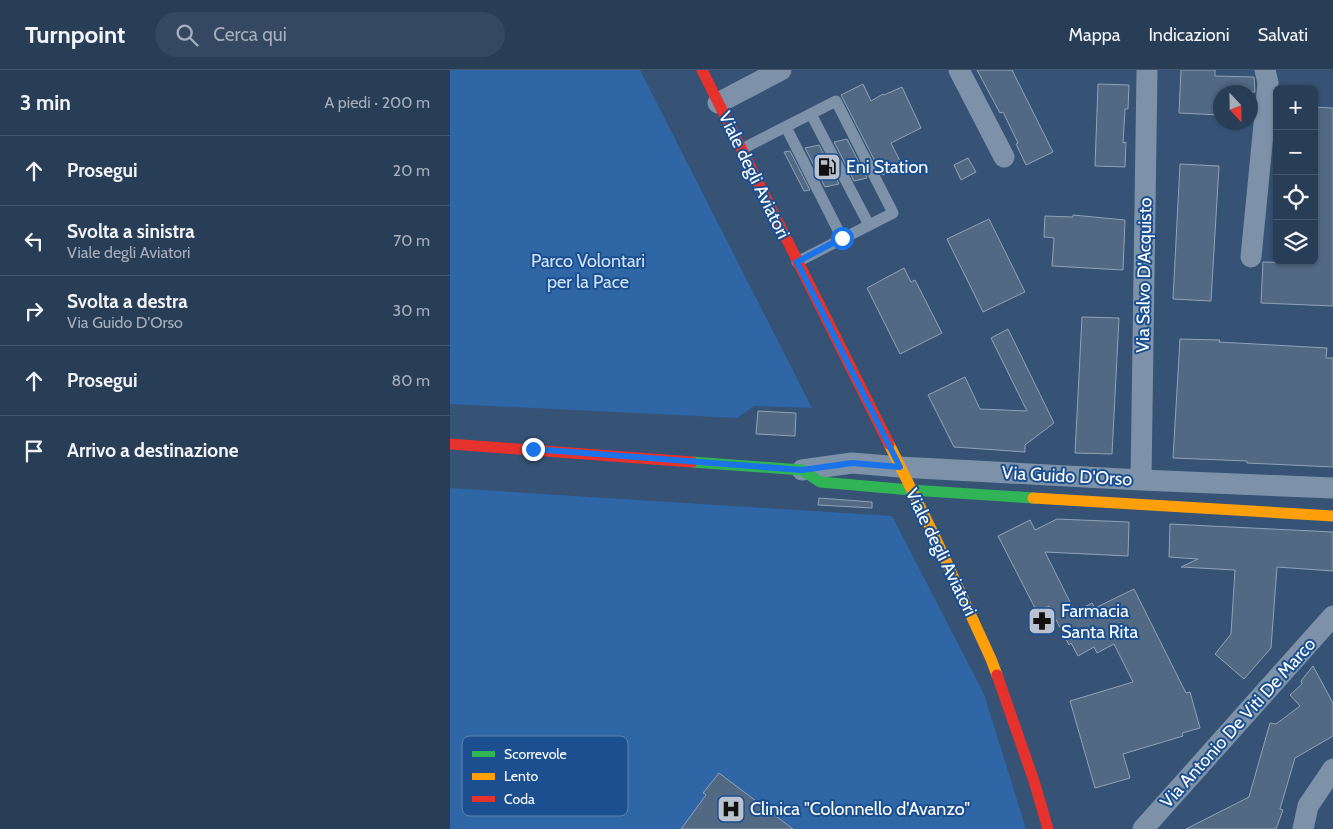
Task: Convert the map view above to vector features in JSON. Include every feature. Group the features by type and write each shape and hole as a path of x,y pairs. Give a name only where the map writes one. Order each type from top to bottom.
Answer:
{"street":[{"name":"Viale degli Aviatori","path":"702,70 900,467 991,659 1034,781 1048,829"},
{"path":"718,103 781,70"},
{"path":"959,70 1004,157"},
{"name":"Via Salvo D'Acquisto","path":"1141,480 1147,70"},
{"path":"1251,257 1268,83 1265,70"},
{"path":"450,444 802,470"},
{"name":"Via Guido D'Orso","path":"802,470 852,463 1106,490 1141,480 1167,493 1333,516"},
{"name":"Via Guido D'Orso","path":"802,470 820,482 911,490 1106,490 1167,493 1333,488"},
{"name":"Via Antonio De Viti De Marco","path":"1144,829 1333,616"},
{"path":"1303,829 1308,806 1333,769"}],"lane":[{"path":"742,149 836,101 893,212 797,262"},
{"path":"811,114 869,225"},
{"path":"786,127 842,238"}],"green space":[{"name":"Parco Volontari per la Pace","path":"450,70 640,70 812,408 754,406 737,418 450,404"},
{"path":"450,488 892,516 984,694 1026,829 450,829"}],"building":[{"path":"977,70 1012,70 1053,152 1026,165 1003,112 1000,113"},
{"path":"1181,70 1215,70 1215,76 1254,77 1255,85 1213,85 1213,115 1179,113"},
{"path":"863,84 871,101 902,87 921,128 891,143 903,167 882,175 841,95"},
{"path":"1098,84 1129,85 1128,109 1125,109 1123,143 1126,142 1125,167 1095,166"},
{"path":"1318,107 1333,108 1333,306 1261,303 1263,262 1273,262 1273,265 1318,265"},
{"path":"847,139 867,178 854,181 834,142"},
{"path":"819,145 839,184 825,187 805,148"},
{"path":"790,151 810,190 804,191 784,152"},
{"path":"968,158 976,172 961,180 954,165"},
{"path":"1180,164 1219,166 1211,301 1173,299"},
{"path":"1073,215 1125,220 1123,270 1052,266 1054,238 1044,237 1045,216 1073,217"},
{"path":"989,219 1025,292 983,312 947,239"},
{"path":"904,268 911,282 915,280 942,333 900,354 867,288"},
{"path":"1082,317 1119,318 1112,454 1075,453"},
{"path":"1008,329 1054,423 1025,445 1025,452 954,447 928,395 965,377 980,409 1027,411 991,338"},
{"path":"1180,339 1327,348 1326,358 1333,358 1333,467 1173,458"},
{"path":"758,411 796,413 795,436 756,434"},
{"path":"819,498 872,502 872,508 818,505"},
{"path":"1057,519 1129,522 1128,556 1045,552 1075,612 1092,603 1095,608 1134,589 1186,693 1190,692 1200,728 1182,733 1183,736 1123,754 1130,778 1095,788 1070,701 1133,682 1114,644 1097,653 1094,647 1078,656 1071,643 1069,645 1049,606 1037,612 998,536 1030,520 1035,530"},
{"path":"1170,524 1333,532 1333,571 1277,567 1271,648 1244,679 1215,654 1231,634 1235,570 1181,567 1198,559 1169,557"},
{"path":"1313,666 1333,703 1333,736 1295,758 1280,809 1283,810 1276,829 1186,829 1249,797 1270,723 1276,724 1300,706 1290,695 1302,684 1301,681"},
{"name":"Clinica \"Colonnello d'Avanzo\"","path":"719,773 793,829 681,829 706,795 703,793"}],"traffic: fast":[{"path":"692,462 802,470 820,482 1033,498"}],"traffic: slow":[{"path":"889,444 935,537 997,675"},
{"path":"1033,498 1333,516"}],"traffic: jam":[{"path":"702,70 889,444"},
{"path":"450,444 692,462"},
{"path":"997,675 1034,781 1048,829"}],"place":[{"name":"Eni Station","path":"827,167"},
{"name":"Farmacia Santa Rita","path":"1042,621"},
{"name":"Clinica \"Colonnello d'Avanzo\"","path":"731,809"}],"route":[{"path":"533,449 802,470 852,463 900,467 797,262 842,238"}]}
